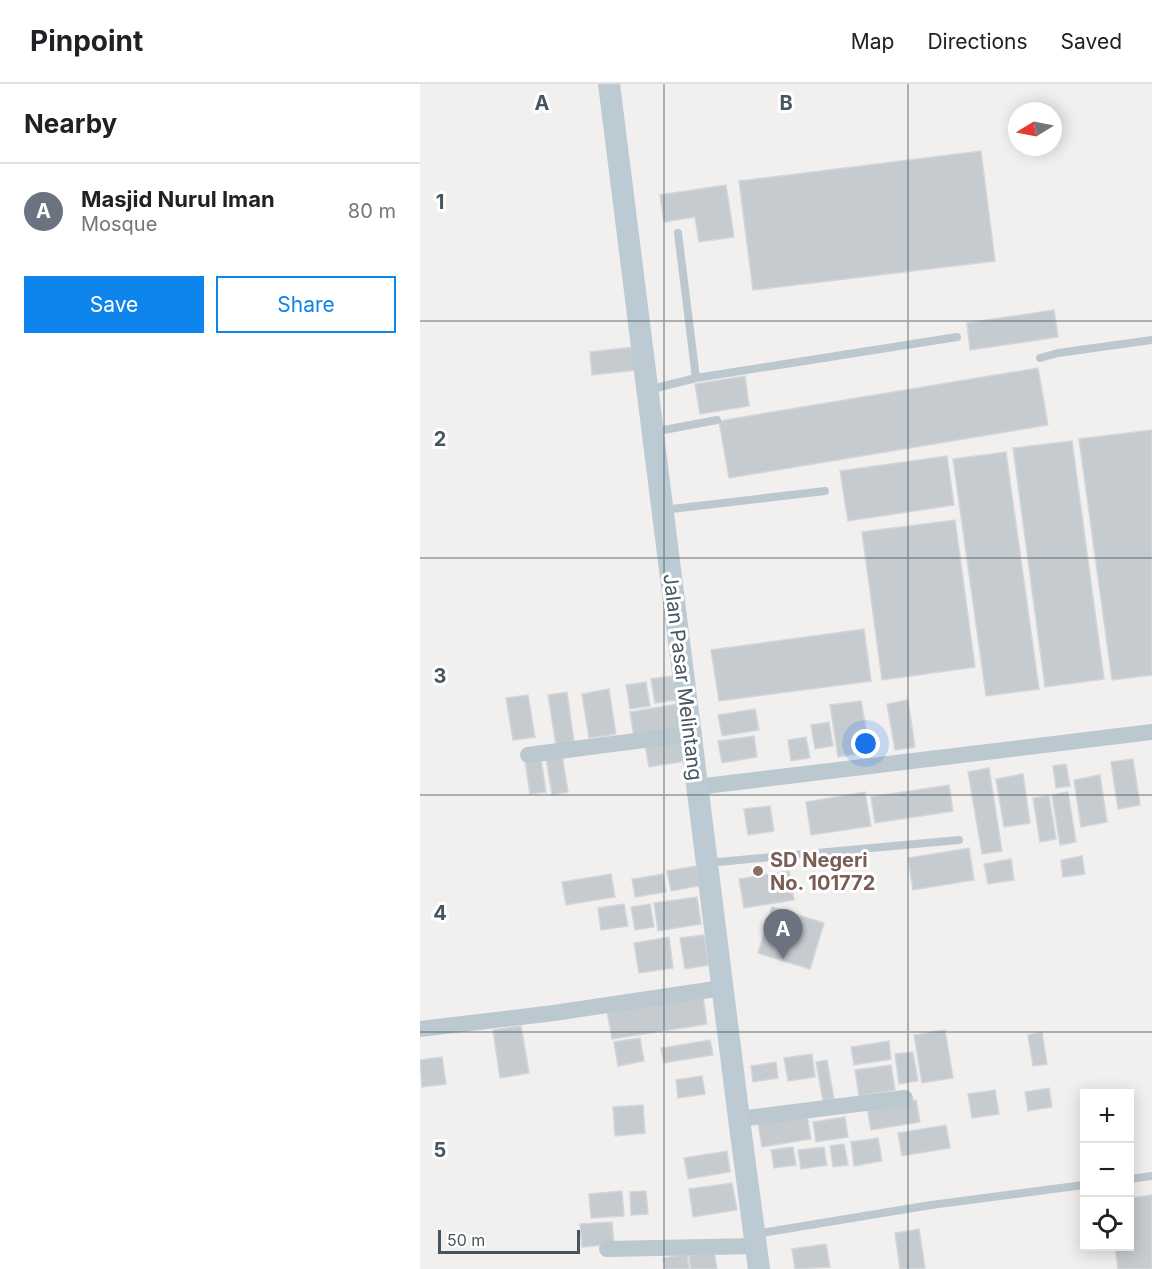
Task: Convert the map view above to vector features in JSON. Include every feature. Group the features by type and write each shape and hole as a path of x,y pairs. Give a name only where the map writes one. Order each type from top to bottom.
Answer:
{"street":[{"name":"Jalan Pasar Melintang","path":"609,84 759,1269"},
{"path":"697,787 1152,732"},
{"path":"528,755 690,734"},
{"path":"420,1029 554,1013 722,988"},
{"path":"739,1119 905,1098"},
{"path":"607,1249 755,1240"}],"lane":[{"path":"678,233 696,378"},
{"path":"647,390 696,378 957,338"},
{"path":"1040,358 1058,353 1152,340"},
{"path":"652,432 717,420"},
{"path":"662,510 825,491"},
{"path":"706,863 959,840"},
{"path":"1134,1178 1152,1176"},
{"path":"755,1240 931,1204 1080,1185"}],"building":[{"path":"981,151 995,261 753,290 739,181"},
{"path":"726,185 734,237 699,242 695,217 664,222 660,195"},
{"path":"1054,310 1058,337 970,350 967,323"},
{"path":"634,347 637,370 592,375 590,352"},
{"path":"1038,368 1048,425 729,478 719,421"},
{"path":"745,376 749,406 700,414 695,384"},
{"path":"1152,430 1152,675 1112,680 1079,439"},
{"path":"1072,441 1104,679 1045,687 1013,448"},
{"path":"1006,452 1039,689 986,696 953,459"},
{"path":"947,456 954,505 848,521 840,471"},
{"path":"955,520 975,667 882,680 862,532"},
{"path":"864,629 871,681 719,701 711,650"},
{"path":"672,676 676,700 655,703 651,679"},
{"path":"646,682 650,706 630,709 626,685"},
{"path":"609,689 616,734 589,738 582,694"},
{"path":"567,692 574,742 556,745 548,695"},
{"path":"528,695 535,737 513,740 506,698"},
{"path":"908,700 915,747 895,750 887,704"},
{"path":"861,701 870,752 838,757 830,705"},
{"path":"677,704 681,730 634,737 630,712"},
{"path":"755,709 759,730 722,736 718,715"},
{"path":"829,722 833,746 815,749 811,725"},
{"path":"754,736 757,757 722,763 718,741"},
{"path":"806,737 810,758 791,761 788,740"},
{"path":"682,739 686,761 649,767 645,744"},
{"path":"562,755 568,792 552,795 546,758"},
{"path":"541,759 546,792 530,794 525,761"},
{"path":"1133,759 1140,805 1118,809 1111,762"},
{"path":"1066,764 1070,786 1056,788 1053,766"},
{"path":"989,768 1002,851 982,854 968,772"},
{"path":"1023,774 1030,823 1004,827 996,779"},
{"path":"1100,775 1107,822 1081,827 1074,780"},
{"path":"949,785 953,811 875,823 871,797"},
{"path":"865,792 871,826 811,835 806,802"},
{"path":"1068,792 1076,842 1060,845 1052,795"},
{"path":"1049,796 1056,839 1040,842 1033,798"},
{"path":"770,806 774,831 748,835 744,809"},
{"path":"969,848 974,880 913,890 908,858"},
{"path":"1082,856 1085,874 1063,877 1061,860"},
{"path":"1011,859 1014,880 988,884 984,864"},
{"path":"696,866 699,886 671,891 667,871"},
{"path":"789,871 794,900 744,908 739,879"},
{"path":"611,874 615,897 566,905 562,882"},
{"path":"663,874 666,892 635,897 632,879"},
{"path":"697,897 701,924 658,931 654,903"},
{"path":"624,904 628,926 601,930 598,908"},
{"path":"650,904 654,927 635,930 631,907"},
{"path":"772,907 824,923 810,969 758,953"},
{"path":"704,935 709,965 685,969 680,938"},
{"path":"669,937 673,968 639,973 634,943"},
{"path":"703,996 707,1024 612,1039 607,1011"},
{"path":"521,1026 529,1073 500,1078 493,1030"},
{"path":"945,1030 953,1078 922,1083 914,1035"},
{"path":"1042,1032 1047,1064 1033,1066 1028,1035"},
{"path":"640,1038 644,1061 618,1066 614,1042"},
{"path":"710,1040 713,1055 664,1063 661,1048"},
{"path":"889,1041 891,1059 854,1065 851,1047"},
{"path":"913,1052 918,1081 899,1084 895,1054"},
{"path":"812,1054 815,1077 788,1081 784,1058"},
{"path":"442,1057 446,1084 422,1087 420,1060"},
{"path":"827,1060 834,1099 823,1101 816,1062"},
{"path":"776,1062 778,1078 753,1082 751,1066"},
{"path":"891,1065 895,1090 859,1096 855,1070"},
{"path":"702,1076 705,1094 678,1098 676,1080"},
{"path":"1049,1088 1052,1107 1028,1111 1025,1092"},
{"path":"995,1090 999,1114 972,1118 968,1094"},
{"path":"916,1100 920,1122 871,1130 867,1108"},
{"path":"643,1105 645,1133 615,1136 613,1107"},
{"path":"807,1115 811,1139 762,1147 758,1123"},
{"path":"845,1117 848,1137 816,1142 813,1122"},
{"path":"946,1125 950,1148 902,1156 898,1133"},
{"path":"878,1138 882,1161 854,1166 851,1142"},
{"path":"844,1144 848,1165 833,1167 830,1146"},
{"path":"793,1147 796,1165 774,1168 771,1150"},
{"path":"824,1147 827,1165 801,1169 798,1150"},
{"path":"727,1151 730,1172 688,1179 684,1158"},
{"path":"732,1183 737,1210 693,1217 689,1189"},
{"path":"622,1191 624,1216 591,1218 589,1194"},
{"path":"646,1191 648,1214 631,1215 630,1192"},
{"path":"1152,1195 1152,1269 1118,1269 1116,1251 1134,1251 1134,1197"},
{"path":"612,1222 614,1244 582,1247 580,1224"},
{"path":"919,1229 925,1268 900,1269 895,1233"},
{"path":"826,1244 830,1267 795,1269 792,1249"},
{"path":"714,1251 717,1269 691,1269 689,1256"},
{"path":"687,1254 689,1269 665,1269 663,1258"}],"place":[{"name":"SD Negeri No. 101772","path":"758,871"},
{"name":"Masjid Nurul Iman","path":"783,959"}]}
